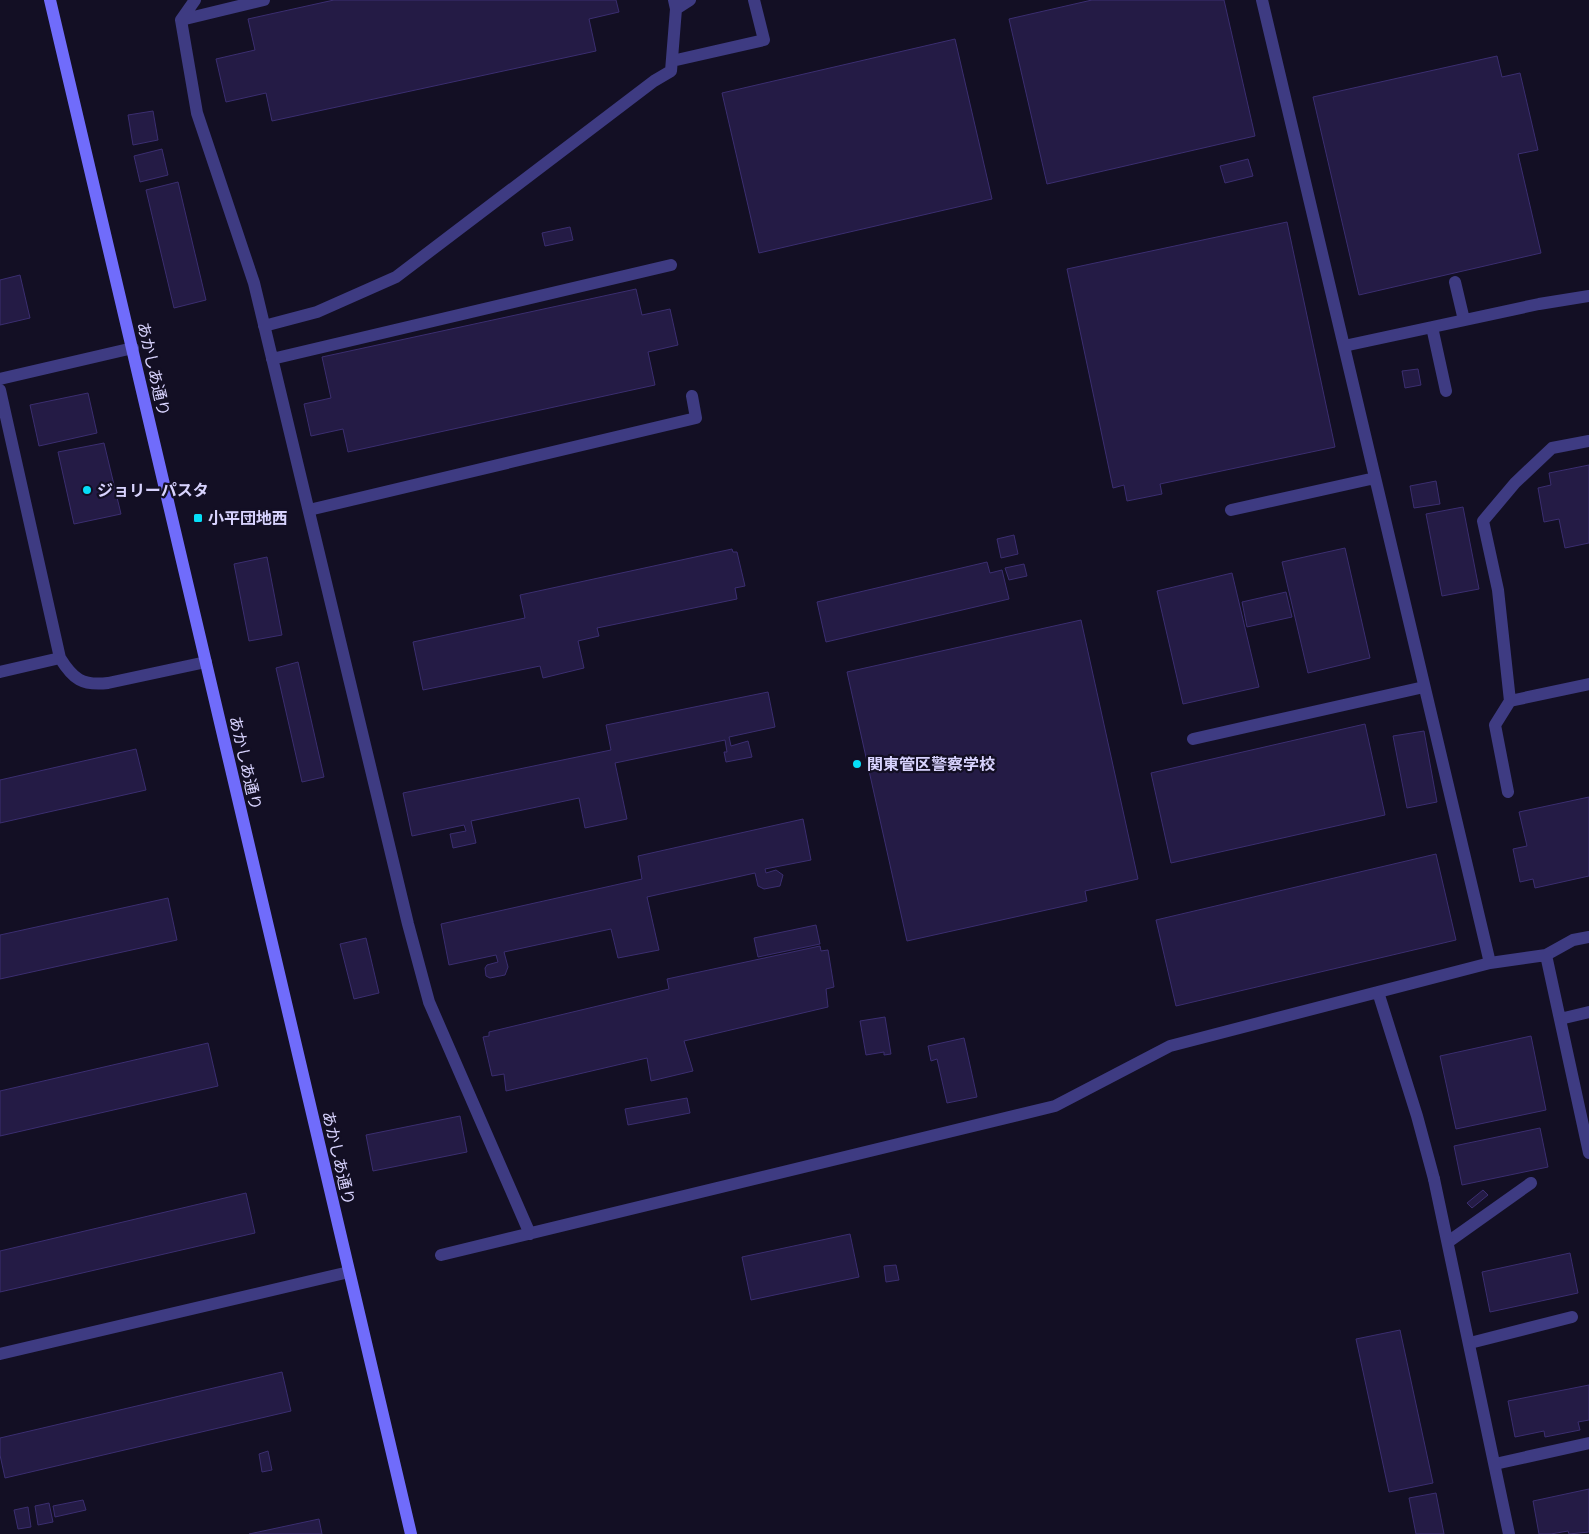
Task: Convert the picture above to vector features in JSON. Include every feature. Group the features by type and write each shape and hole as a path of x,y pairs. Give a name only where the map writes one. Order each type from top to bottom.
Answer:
{"street":[{"name":"あかしあ通り","path":"50,0 411,1534"},
{"path":"195,0 182,20 196,113 254,283 428,1002 530,1234"},
{"path":"182,20 264,0"},
{"path":"264,326 317,312 396,277 654,81 672,71 675,4 690,0"},
{"path":"672,61 764,40 754,0"},
{"path":"1262,0 1490,963"},
{"path":"272,360 671,265"},
{"path":"1455,282 1464,320"},
{"path":"1344,346 1539,304 1589,296"},
{"path":"1432,327 1446,391"},
{"path":"0,379 133,348"},
{"path":"0,390 60,658 67,669 78,680 93,685 108,684 206,662"},
{"path":"309,510 696,418 692,396"},
{"path":"1508,792 1495,725 1510,701 1498,590 1483,521 1515,483 1552,448 1589,441"},
{"path":"1231,510 1375,478"},
{"path":"0,672 60,658"},
{"path":"1510,701 1589,684"},
{"path":"1193,738 1424,687"},
{"path":"441,1255 1055,1106 1170,1046 1490,963 1546,955 1573,940 1589,937"},
{"path":"1546,955 1589,1153"},
{"path":"1378,992 1417,1116 1434,1179 1509,1534"},
{"path":"1560,1019 1589,1012"},
{"path":"1448,1242 1531,1183"},
{"path":"0,1354 349,1272"},
{"path":"1470,1343 1572,1317"},
{"path":"1495,1464 1589,1443"}],"building":[{"path":"334,0 616,0 619,12 589,19 596,51 272,121 266,93 226,102 216,59 255,50 248,19"},
{"path":"1092,0 1224,0 1255,136 1047,184 1009,19"},
{"path":"955,39 992,199 759,253 722,93"},
{"path":"1497,56 1502,77 1520,73 1538,150 1518,154 1541,253 1359,295 1313,97"},
{"path":"153,111 158,140 133,145 128,115"},
{"path":"162,149 168,175 140,182 134,156"},
{"path":"1248,159 1253,176 1225,183 1220,166"},
{"path":"178,182 206,300 174,308 146,190"},
{"path":"1287,222 1335,447 1160,484 1162,494 1127,501 1124,485 1113,488 1067,269"},
{"path":"570,227 573,240 545,246 542,233"},
{"path":"20,275 30,318 0,325 0,280"},
{"path":"636,289 642,315 670,309 678,345 648,352 655,385 348,452 343,429 311,436 304,404 331,398 322,357"},
{"path":"1418,369 1421,385 1405,388 1402,371"},
{"path":"88,393 97,433 39,446 30,405"},
{"path":"104,443 121,514 74,524 58,452"},
{"path":"1589,465 1589,543 1565,548 1559,519 1544,522 1538,488 1551,485 1549,473"},
{"path":"1436,481 1440,504 1414,508 1410,486"},
{"path":"1463,507 1479,589 1442,596 1426,514"},
{"path":"1014,535 1018,554 1001,558 997,539"},
{"path":"1345,548 1370,658 1308,673 1282,562"},
{"path":"732,549 733,552 737,552 745,586 735,588 737,599 597,628 599,636 578,641 584,668 543,678 540,666 423,690 413,642 525,618 520,595"},
{"path":"267,557 282,635 249,641 234,564"},
{"path":"987,562 990,573 1002,570 1009,599 826,642 817,602"},
{"path":"1024,564 1027,576 1009,580 1005,568"},
{"path":"1232,573 1259,687 1183,704 1157,591"},
{"path":"1286,592 1292,617 1247,627 1242,602"},
{"path":"1081,620 1138,879 1085,891 1087,901 907,941 847,672"},
{"path":"298,662 324,777 302,782 276,668"},
{"path":"768,692 775,727 729,737 731,746 748,741 752,757 726,762 724,752 727,752 725,740 615,763 627,819 585,828 579,798 471,821 476,843 453,848 450,834 466,831 464,825 412,836 403,793 611,750 606,725"},
{"path":"1365,724 1385,815 1171,863 1151,773"},
{"path":"1424,731 1437,802 1407,808 1393,736"},
{"path":"136,749 146,790 0,823 0,780"},
{"path":"1589,797 1589,876 1535,888 1533,879 1520,882 1513,849 1527,846 1519,812"},
{"path":"803,819 811,860 765,869 766,873 776,870 783,875 780,886 764,889 758,886 755,873 647,897 659,950 618,958 611,929 504,952 508,967 505,975 490,978 486,976 485,968 487,965 498,962 496,955 449,965 441,924 642,879 638,856"},
{"path":"1436,854 1456,940 1176,1006 1156,920"},
{"path":"168,898 177,940 0,979 0,935"},
{"path":"816,925 820,944 758,957 754,938"},
{"path":"366,938 379,993 354,999 340,944"},
{"path":"820,946 821,951 828,950 834,987 826,989 828,1007 684,1041 693,1071 651,1081 647,1058 506,1091 504,1074 492,1076 483,1037 489,1036 489,1032 669,989 667,979"},
{"path":"885,1017 891,1054 884,1055 884,1052 866,1055 860,1021"},
{"path":"1531,1036 1546,1110 1456,1129 1440,1056"},
{"path":"964,1038 977,1097 947,1103 937,1059 931,1061 928,1046"},
{"path":"208,1043 218,1086 0,1136 0,1091"},
{"path":"687,1098 690,1113 628,1125 625,1109"},
{"path":"460,1116 467,1152 373,1171 366,1135"},
{"path":"1540,1128 1548,1167 1462,1185 1454,1146"},
{"path":"1483,1190 1488,1195 1472,1208 1467,1203"},
{"path":"246,1193 255,1233 0,1292 0,1251"},
{"path":"850,1234 859,1277 751,1300 742,1257"},
{"path":"1570,1253 1578,1293 1490,1312 1482,1272"},
{"path":"896,1265 899,1280 886,1282 884,1266"},
{"path":"1400,1330 1433,1483 1389,1492 1356,1339"},
{"path":"282,1372 291,1411 5,1478 0,1455 0,1438"},
{"path":"1589,1385 1589,1420 1578,1422 1580,1430 1545,1437 1544,1431 1515,1437 1508,1401"},
{"path":"268,1451 272,1470 262,1472 259,1454"},
{"path":"1589,1489 1589,1532 1569,1534 1568,1531 1539,1534 1533,1501"},
{"path":"1436,1493 1444,1534 1416,1534 1409,1498"},
{"path":"83,1500 86,1510 55,1517 53,1506"},
{"path":"49,1503 53,1522 38,1525 35,1506"},
{"path":"28,1507 31,1527 18,1529 14,1510"},
{"path":"319,1519 322,1534 249,1534"}],"place":[{"name":"ジョリーパスタ","path":"87,490"},
{"name":"小平団地西","path":"198,518"},
{"name":"関東管区警察学校","path":"857,764"}]}
